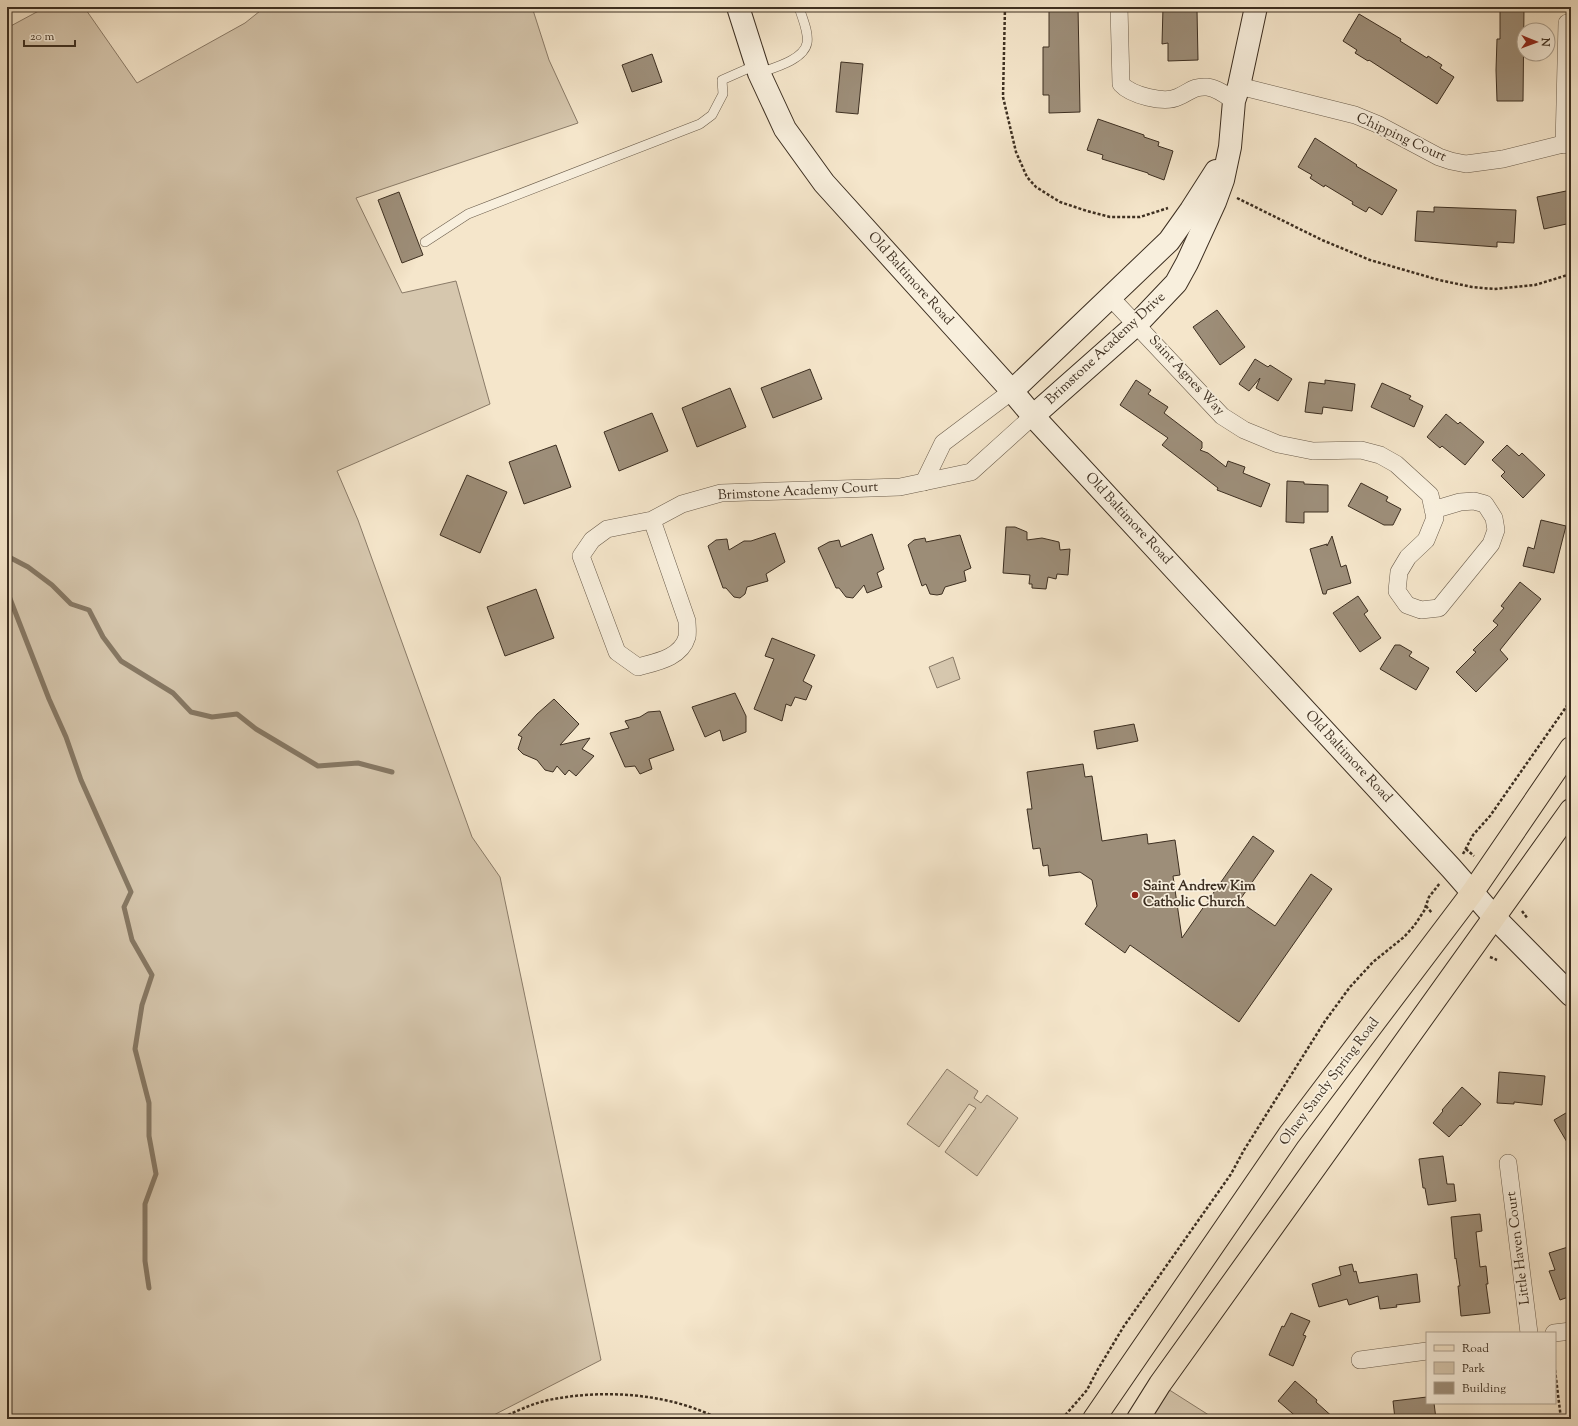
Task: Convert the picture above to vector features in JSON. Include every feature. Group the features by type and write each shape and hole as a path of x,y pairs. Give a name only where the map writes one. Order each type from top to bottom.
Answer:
{"main road":[{"name":"Olney Sandy Spring Road","path":"1094,1419 1289,1135 1472,893 1571,748"},
{"path":"1138,1419 1160,1384 1571,810"}],"street":[{"name":"Old Baltimore Road","path":"738,7 758,69 785,129 824,183 1033,416 1451,868 1494,917 1571,995"},
{"name":"Chipping Court","path":"1119,7 1121,84 1126,90 1155,99 1169,100 1195,88 1208,87 1218,91 1355,115 1377,124 1439,157 1466,164 1503,159 1567,143 1567,23 1571,23"},
{"name":"Brimstone Academy Drive","path":"1033,416 1137,324 1176,283 1187,263 1215,202 1222,180 1230,147 1236,94 1256,7"},
{"name":"Brimstone Academy Drive","path":"1012,391 1169,241 1205,189 1230,147"},
{"name":"Saint Agnes Way","path":"1111,298 1222,416 1244,430 1278,444 1313,451 1361,450 1380,456 1396,464 1430,495 1434,518 1426,540 1408,557 1400,572 1397,591 1407,605 1421,610 1439,608 1492,544 1496,530 1494,518 1485,504 1474,501 1460,502 1433,510"},
{"path":"924,482 943,443 1012,391"},
{"name":"Brimstone Academy Court","path":"652,520 687,621 688,635 684,644 672,655 659,662 638,666 617,652 582,556 592,540 607,529 652,520 682,504 720,494 900,487 971,472 1033,416"},
{"name":"Little Haven Court","path":"1508,1163 1529,1332"},
{"path":"1556,1333 1571,1331"},
{"path":"1360,1360 1426,1351"}],"lane":[{"path":"425,242 468,214 700,124 712,115 723,94 722,80 788,62 802,53 807,44 806,31 799,7"}],"path":[{"path":"1062,1419 1087,1390 1098,1368 1124,1326 1231,1174 1244,1150 1325,1021 1350,987 1373,962 1404,937 1414,926 1424,911 1429,897 1466,849 1473,834 1490,816 1571,700"},
{"path":"1556,1378 1561,1419"},
{"path":"499,1419 522,1409 553,1399 614,1393 644,1397 680,1405 706,1412 719,1419"}],"green space":[{"path":"46,7 84,7 137,83 245,23 265,7 532,7 549,60 578,123 356,198 402,293 456,281 490,404 337,471 358,520 472,837 500,877 601,1360 486,1419 7,1419 7,28"},
{"path":"953,657 960,679 937,688 929,667"},
{"path":"947,1069 978,1091 974,1098 981,1103 987,1095 1018,1118 977,1176 945,1152 976,1108 969,1104 939,1147 907,1124"},
{"path":"1160,1384 1215,1419 1138,1419"}],"building":[{"path":"1049,7 1078,7 1080,112 1049,113 1049,95 1043,95 1043,47 1049,47"},
{"path":"1163,7 1192,7 1192,10 1197,10 1198,60 1168,61 1168,43 1162,44"},
{"path":"1500,8 1524,8 1524,22 1516,22 1516,62 1523,62 1523,101 1497,101 1497,39 1500,39"},
{"path":"1359,14 1401,39 1400,41 1427,58 1428,56 1442,65 1440,68 1454,77 1437,104 1369,60 1368,61 1355,53 1357,50 1343,41"},
{"path":"652,54 662,82 632,92 622,65"},
{"path":"841,62 863,64 858,114 836,112"},
{"path":"1098,119 1144,135 1144,137 1159,142 1158,146 1173,151 1164,180 1148,173 1102,159 1103,155 1087,150"},
{"path":"1315,138 1357,165 1356,166 1397,190 1382,215 1369,207 1366,212 1352,204 1353,202 1310,178 1312,175 1298,167"},
{"path":"1571,190 1571,223 1544,229 1537,197"},
{"path":"399,192 423,255 402,263 378,200"},
{"path":"1434,207 1516,210 1514,243 1497,242 1497,247 1415,241 1417,211 1434,212"},
{"path":"1217,310 1245,347 1220,365 1193,327"},
{"path":"1255,359 1268,367 1270,365 1292,379 1278,401 1256,388 1260,378 1249,391 1239,384"},
{"path":"810,369 822,399 773,418 761,388"},
{"path":"1136,380 1151,390 1148,394 1168,407 1164,413 1202,442 1202,448 1200,450 1208,453 1226,467 1228,461 1245,467 1243,473 1270,484 1261,507 1217,490 1218,488 1162,445 1168,438 1120,405"},
{"path":"1325,380 1355,384 1352,411 1323,407 1322,414 1305,412 1309,382 1325,384"},
{"path":"1382,383 1411,396 1409,399 1423,406 1414,427 1371,407"},
{"path":"730,388 746,427 697,447 682,408"},
{"path":"652,413 668,451 619,471 604,432"},
{"path":"1446,414 1458,424 1460,422 1484,442 1465,465 1442,446 1440,448 1427,437"},
{"path":"556,445 571,487 524,504 509,462"},
{"path":"1507,445 1519,456 1522,453 1545,475 1523,498 1501,476 1505,472 1492,460"},
{"path":"467,475 507,492 480,553 440,535"},
{"path":"1287,481 1304,482 1304,484 1328,485 1328,512 1304,512 1304,523 1286,522"},
{"path":"1361,483 1388,497 1386,501 1401,509 1393,525 1384,525 1348,506"},
{"path":"1541,520 1566,526 1554,573 1523,566 1528,547 1534,549"},
{"path":"1006,527 1015,527 1027,532 1027,540 1042,538 1059,542 1060,550 1070,549 1068,575 1057,574 1056,579 1048,577 1046,589 1032,588 1032,584 1029,584 1030,575 1003,573"},
{"path":"775,533 785,562 766,574 768,581 747,587 745,594 740,598 734,597 726,588 723,588 708,546 716,540 727,539 729,550 744,541 751,541"},
{"path":"872,534 884,569 877,573 882,587 867,593 864,585 853,598 846,597 839,588 836,588 818,548 829,542 839,540 841,547"},
{"path":"960,535 971,568 964,571 966,581 945,587 942,594 930,594 926,584 922,586 908,545 914,540 925,538 926,542"},
{"path":"1332,536 1341,567 1346,565 1351,583 1327,590 1326,594 1323,594 1310,549 1327,544 1327,546"},
{"path":"1520,582 1541,599 1500,650 1508,659 1476,692 1456,672 1476,652 1473,650 1498,625 1493,621 1504,608 1501,606"},
{"path":"536,589 554,638 505,656 487,607"},
{"path":"1358,596 1368,611 1364,614 1381,638 1360,652 1333,613"},
{"path":"772,638 815,655 803,681 812,686 806,700 795,697 791,706 786,704 782,721 754,709 774,659 765,656"},
{"path":"1395,645 1400,645 1412,652 1409,656 1429,668 1416,690 1380,669"},
{"path":"735,693 746,716 746,732 723,741 720,730 705,737 692,707"},
{"path":"554,699 579,724 560,745 590,738 582,749 594,756 576,776 569,770 565,775 557,766 553,772 545,770 537,760 523,754 518,749 522,737 518,735 537,714"},
{"path":"660,711 674,750 649,759 652,769 640,774 635,766 625,767 610,733 629,728 625,721 640,717 648,712"},
{"path":"1134,724 1138,741 1097,749 1094,731"},
{"name":"Saint Andrew Kim Catholic Church","path":"1083,764 1085,777 1092,776 1102,841 1147,834 1148,844 1175,840 1180,875 1173,876 1182,938 1253,836 1274,851 1239,901 1275,926 1311,874 1332,889 1239,1022 1130,945 1125,953 1085,924 1097,906 1092,880 1080,872 1049,876 1048,865 1043,866 1040,848 1033,849 1027,809 1032,809 1027,772"},
{"path":"1499,1072 1545,1076 1542,1105 1514,1102 1514,1104 1497,1103"},
{"path":"1462,1087 1481,1104 1449,1137 1433,1123"},
{"path":"1571,1110 1571,1149 1554,1120"},
{"path":"1443,1156 1447,1184 1454,1184 1456,1201 1428,1205 1425,1188 1423,1188 1419,1159"},
{"path":"1480,1214 1482,1231 1476,1232 1480,1267 1486,1266 1488,1284 1486,1284 1490,1313 1461,1316 1458,1286 1460,1286 1456,1258 1455,1259 1451,1217"},
{"path":"1571,1246 1571,1296 1560,1300 1549,1271 1555,1270 1549,1253"},
{"path":"1352,1264 1354,1272 1356,1271 1359,1283 1417,1274 1420,1302 1380,1309 1378,1296 1349,1305 1347,1299 1319,1307 1312,1284 1341,1275 1339,1267"},
{"path":"1291,1313 1310,1321 1303,1335 1306,1336 1293,1366 1269,1355 1282,1326 1284,1327"},
{"path":"1295,1381 1317,1400 1316,1402 1335,1419 1299,1419 1278,1401"},
{"path":"1426,1397 1426,1404 1434,1404 1436,1419 1395,1419 1393,1401"}],"waterway":[{"path":"7,556 28,567 52,585 71,604 89,610 103,637 121,661 173,693 191,712 212,717 237,714 256,729 318,766 358,763 392,772"},
{"path":"7,591 49,699 66,737 81,780 131,892 124,907 132,940 152,975 142,1005 135,1049 149,1103 149,1136 156,1174 145,1204 145,1261 149,1288"}],"place":[{"name":"Saint Andrew Kim Catholic Church","path":"1135,895"}]}
